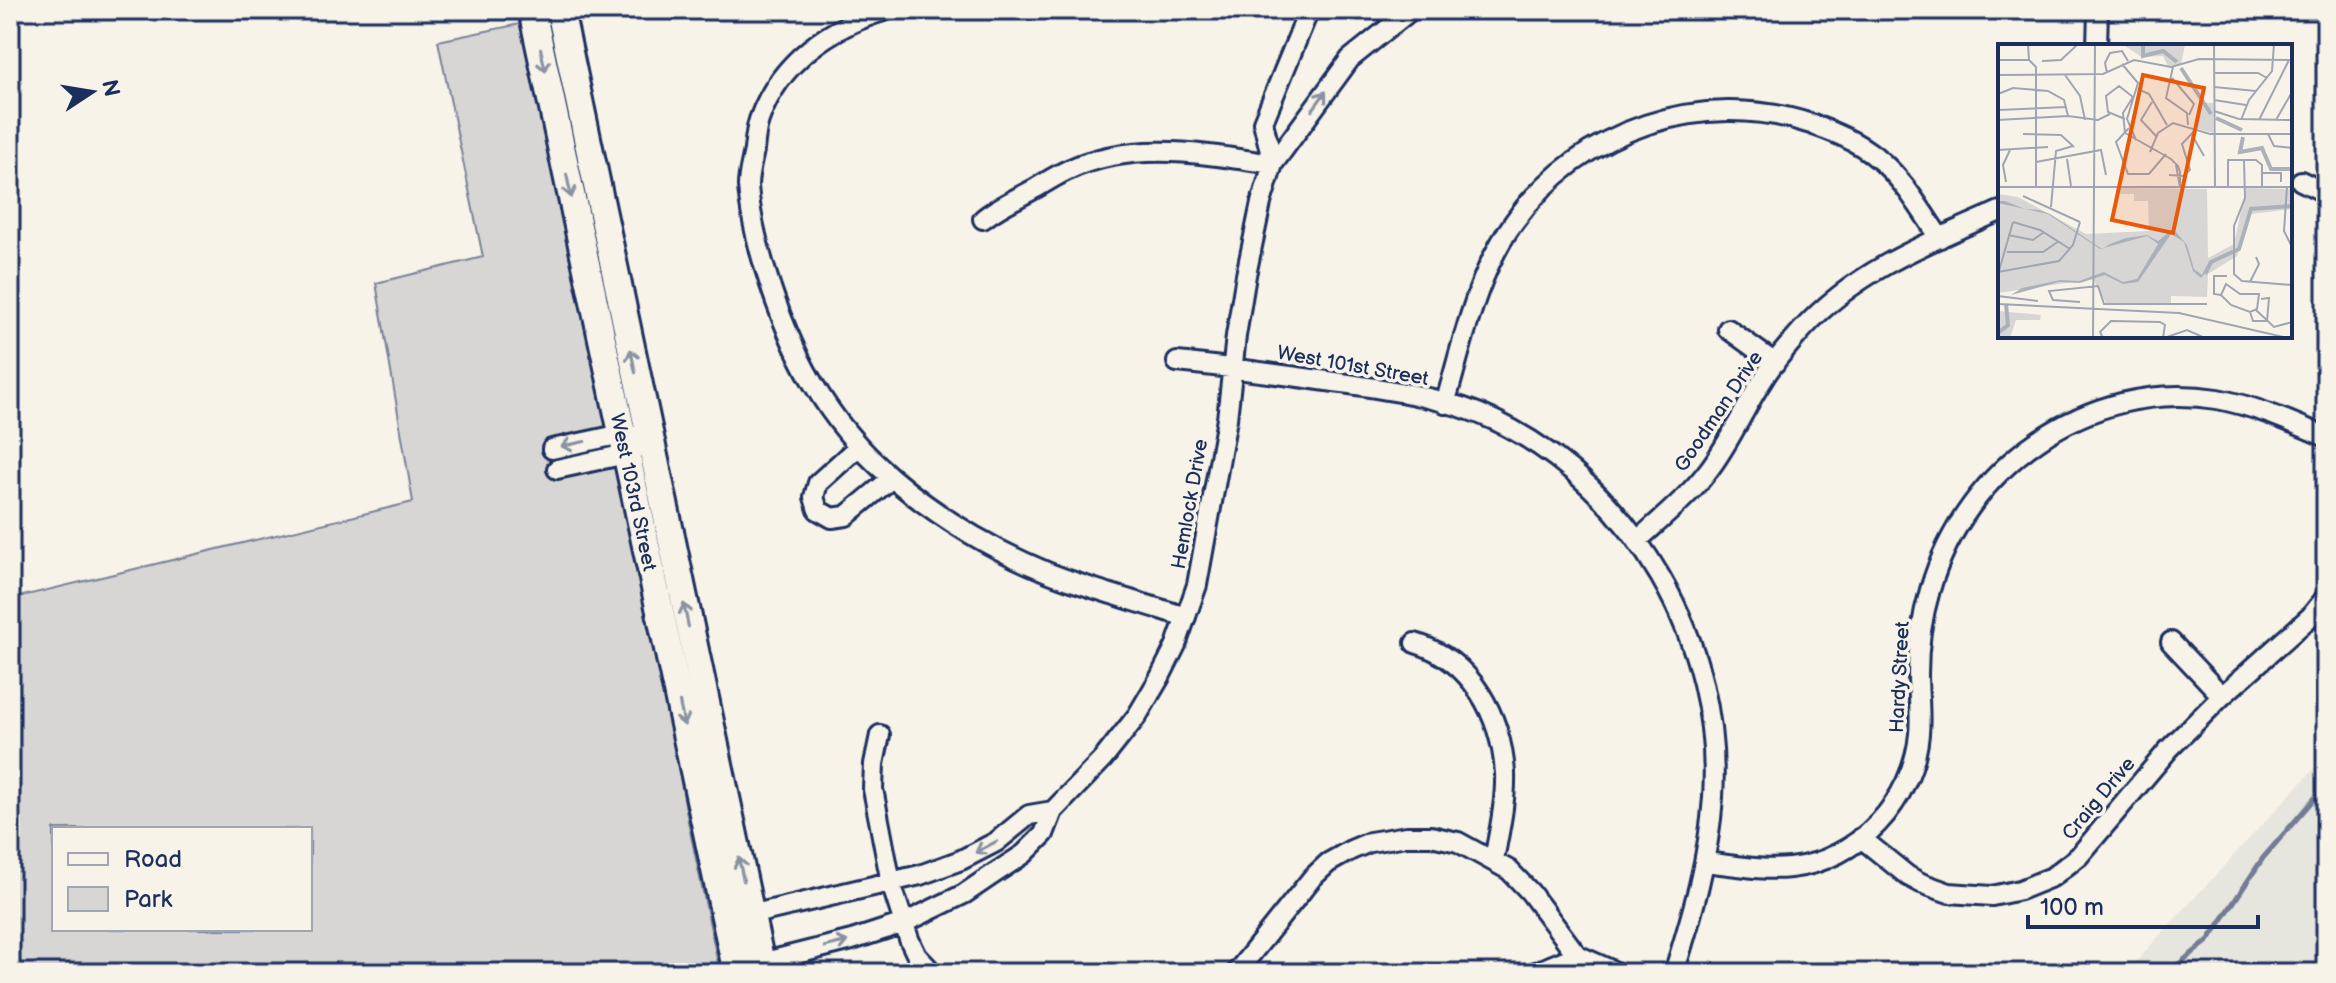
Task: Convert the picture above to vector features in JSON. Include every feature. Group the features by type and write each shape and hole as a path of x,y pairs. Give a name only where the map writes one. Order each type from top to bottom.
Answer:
{"main road":[{"name":"West 103rd Street","path":"532,10 731,943 753,970"},
{"name":"West 103rd Street","path":"560,10 750,915 753,970"}],"street":[{"path":"887,10 829,34 802,56 782,76 758,122 748,183 756,238 775,302 797,357 823,400 859,446 892,478 959,528 995,549 1049,573 1186,617"},
{"path":"983,219 995,209 1069,169 1104,158 1136,152 1180,151 1273,164 1263,122 1309,10"},
{"name":"Hemlock Drive","path":"753,970 904,923 964,894 1024,854 1044,834 1053,811 1103,759 1137,716 1176,645 1197,585 1227,419 1246,275 1261,203 1273,164 1350,59 1411,10"},
{"path":"2097,44 2098,10"},
{"path":"1445,404 1481,284 1513,222 1539,191 1571,163 1602,143 1638,127 1695,113 1733,110 1799,120 1833,132 1875,155 1896,174 1940,238"},
{"path":"2301,181 2326,193"},
{"name":"Goodman Drive","path":"1637,541 1708,472 1765,375 1804,328 1832,302 1867,275 1907,253 1998,212"},
{"path":"1728,329 1775,363"},
{"name":"West 101st Street","path":"1177,362 1398,391 1445,404 1496,422 1544,450 1572,470 1604,500 1637,541 1668,588 1686,626 1705,695 1713,756 1713,796 1700,889 1674,973"},
{"name":"Hardy Street","path":"1705,862 1763,869 1803,866 1837,854 1861,838 1893,806 1915,759 1920,723 1918,670 1921,630 1939,561 1975,498 2029,445 2090,412 2123,402 2183,396 2244,405 2326,437"},
{"path":"552,449 624,444 649,439"},
{"path":"557,469 624,444"},
{"path":"859,446 818,483 814,497 818,510 832,518 846,516 892,478"},
{"name":"Craig Drive","path":"1861,838 1908,876 1935,889 1978,896 2020,890 2052,877 2079,856 2169,749 2222,696 2310,617 2326,597"},
{"path":"2171,642 2222,696"},
{"path":"1415,643 1434,648 1465,673 1493,717 1502,748 1505,774 1494,860"},
{"path":"880,735 873,789 891,883 917,956 933,973"},
{"name":"Hemlock Drive","path":"750,915 920,875 961,860 996,842 1029,815 1053,811"},
{"path":"1236,973 1312,878 1328,863 1370,842 1407,836 1431,836 1458,842 1494,860 1509,870 1530,892 1577,955 1618,973"},
{"path":"731,943 750,915"},
{"path":"1533,973 1577,955"}],"shaded area":[{"path":"2326,756 2326,973 2125,973"}],"green space":[{"path":"525,23 660,666 720,973 10,973 10,599 413,502 376,283 483,257 438,41"}],"waterway":[{"path":"2167,973 2208,941 2263,858 2326,785"}]}
